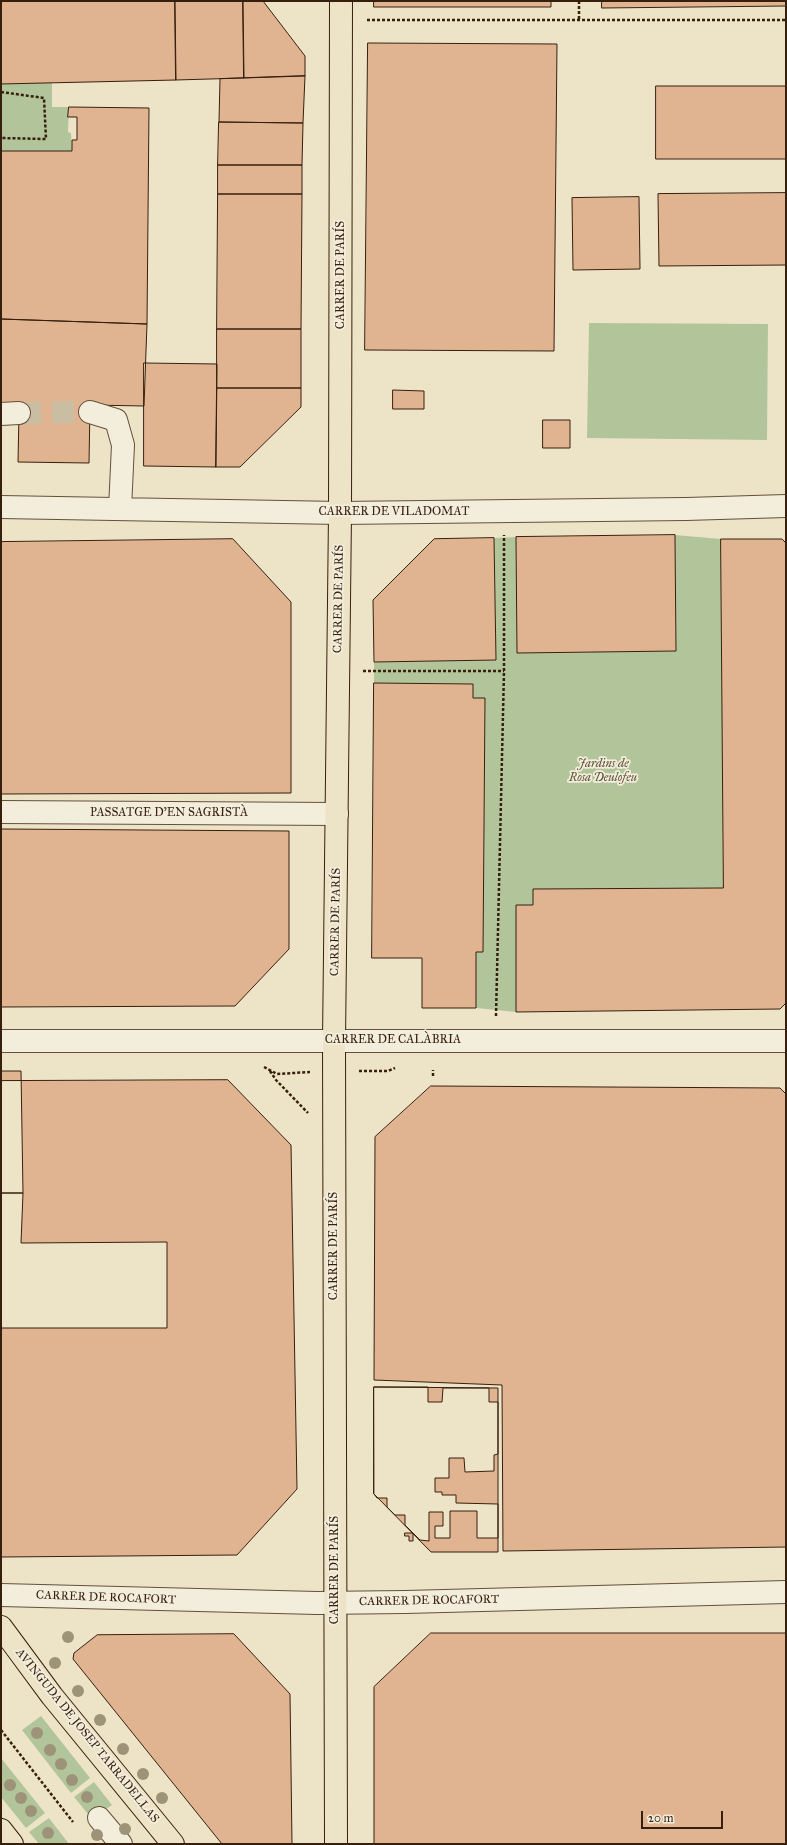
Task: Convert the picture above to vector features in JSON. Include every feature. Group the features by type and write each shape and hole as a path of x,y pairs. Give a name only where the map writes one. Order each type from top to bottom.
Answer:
{"main road":[{"name":"CARRER DE PARÍS","path":"336,1844 334,1040 340,513 341,1"},
{"name":"AVINGUDA DE JOSEP TARRADELLAS","path":"1,1628 52,1696 173,1844"},
{"path":"1,1830 12,1844"}],"street":[{"path":"90,412 116,420 123,445 120,509"},
{"name":"CARRER DE VILADOMAT","path":"1,507 340,513 686,509 786,506"},
{"name":"PASSATGE D'EN SAGRISTÀ","path":"1,812 337,814"},
{"name":"CARRER DE CALÀBRIA","path":"1,1041 786,1041"},
{"name":"CARRER DE ROCAFORT","path":"1,1595 221,1602 335,1603 786,1592"},
{"path":"99,1818 121,1844"}],"path":[{"path":"579,1 579,20"},
{"path":"362,20 786,20"},
{"path":"1,92 44,98 46,139 1,138"},
{"path":"496,1041 504,671 504,533"},
{"path":"360,671 504,671"},
{"path":"310,1115 276,1080 269,1070 277,1074 314,1072"},
{"path":"433,1070 433,1076"},
{"path":"1,1730 76,1826"}],"green space":[{"path":"52,82 52,107 69,107 68,132 71,133 72,151 1,151 1,84"},
{"path":"589,323 768,324 767,440 587,438"},
{"name":"Jardins de Rosa Deulofeu","path":"675,535 721,539 723,888 534,889 533,905 516,905 516,1012 476,1008 476,952 483,952 485,699 473,698 473,684 374,683 374,662 496,660 494,538 516,537 517,653 676,651"},
{"path":"41,1716 90,1778 71,1793 22,1730"},
{"path":"1,1758 45,1813 26,1828 1,1797"},
{"path":"94,1782 112,1805 92,1819 74,1797"},
{"path":"49,1818 69,1844 39,1844 29,1832"}],"building":[{"path":"1,1 175,1 176,80 1,84"},
{"path":"175,1 243,1 244,78 176,80"},
{"path":"243,1 263,1 305,56 305,76 244,78"},
{"path":"374,1 551,1 551,7 374,7"},
{"path":"602,1 786,1 786,6 602,8"},
{"path":"368,43 557,44 554,351 365,350"},
{"path":"305,76 303,123 219,122 220,79"},
{"path":"656,86 786,86 786,159 656,159"},
{"path":"69,107 149,108 147,324 1,319 1,151 72,151 72,140 77,140 77,117 68,117"},
{"path":"219,122 303,123 302,165 218,165"},
{"path":"218,165 302,165 302,194 218,194"},
{"path":"786,193 786,265 659,266 658,194"},
{"path":"218,194 302,194 301,329 217,329"},
{"path":"639,197 640,269 573,270 572,198"},
{"path":"1,319 147,324 144,406 90,405 89,463 18,462 19,413 1,407"},
{"path":"217,329 301,329 301,388 217,388"},
{"path":"144,363 217,364 216,467 144,466"},
{"path":"217,388 301,388 301,407 240,467 216,467"},
{"path":"393,390 424,391 424,409 393,409"},
{"path":"543,420 570,420 570,448 543,448"},
{"path":"675,535 676,651 517,653 516,537"},
{"path":"494,538 496,660 374,662 373,600 434,539"},
{"path":"233,539 291,602 291,793 1,794 1,542"},
{"path":"721,539 782,539 786,543 786,1003 780,1009 516,1012 516,905 533,905 533,889 723,888"},
{"path":"374,683 473,684 473,698 485,698 483,952 476,952 476,1008 422,1008 422,958 372,958"},
{"path":"1,829 289,831 289,949 235,1006 1,1007"},
{"path":"1,1071 21,1071 23,1193 1,1193"},
{"path":"228,1080 291,1145 297,1489 237,1555 1,1557 1,1081"},
{"path":"431,1086 780,1088 786,1094 786,1547 503,1551 502,1385 374,1380 375,1137"},
{"path":"1,1193 23,1193 21,1243 167,1242 167,1328 1,1328"},
{"path":"374,1387 428,1387 428,1402 442,1402 443,1388 489,1388 489,1402 498,1402 498,1454 494,1455 494,1471 465,1472 464,1458 449,1458 449,1478 435,1478 435,1492 442,1492 442,1495 456,1495 456,1503 498,1504 498,1538 477,1538 477,1511 450,1511 450,1538 435,1538 435,1526 443,1526 443,1512 429,1512 429,1541 420,1540 405,1525 405,1515 395,1515 387,1507 387,1498 377,1498 374,1494"},
{"path":"374,1387 498,1388 498,1552 431,1552 374,1494"},
{"path":"405,1533 413,1533 413,1541 409,1541 409,1536 405,1536"},
{"path":"431,1633 786,1633 786,1844 374,1844 374,1687"},
{"path":"234,1634 290,1694 292,1844 222,1844 73,1659 74,1653 97,1635"}],"tunnel":[{"path":"19,413 90,412"}]}
